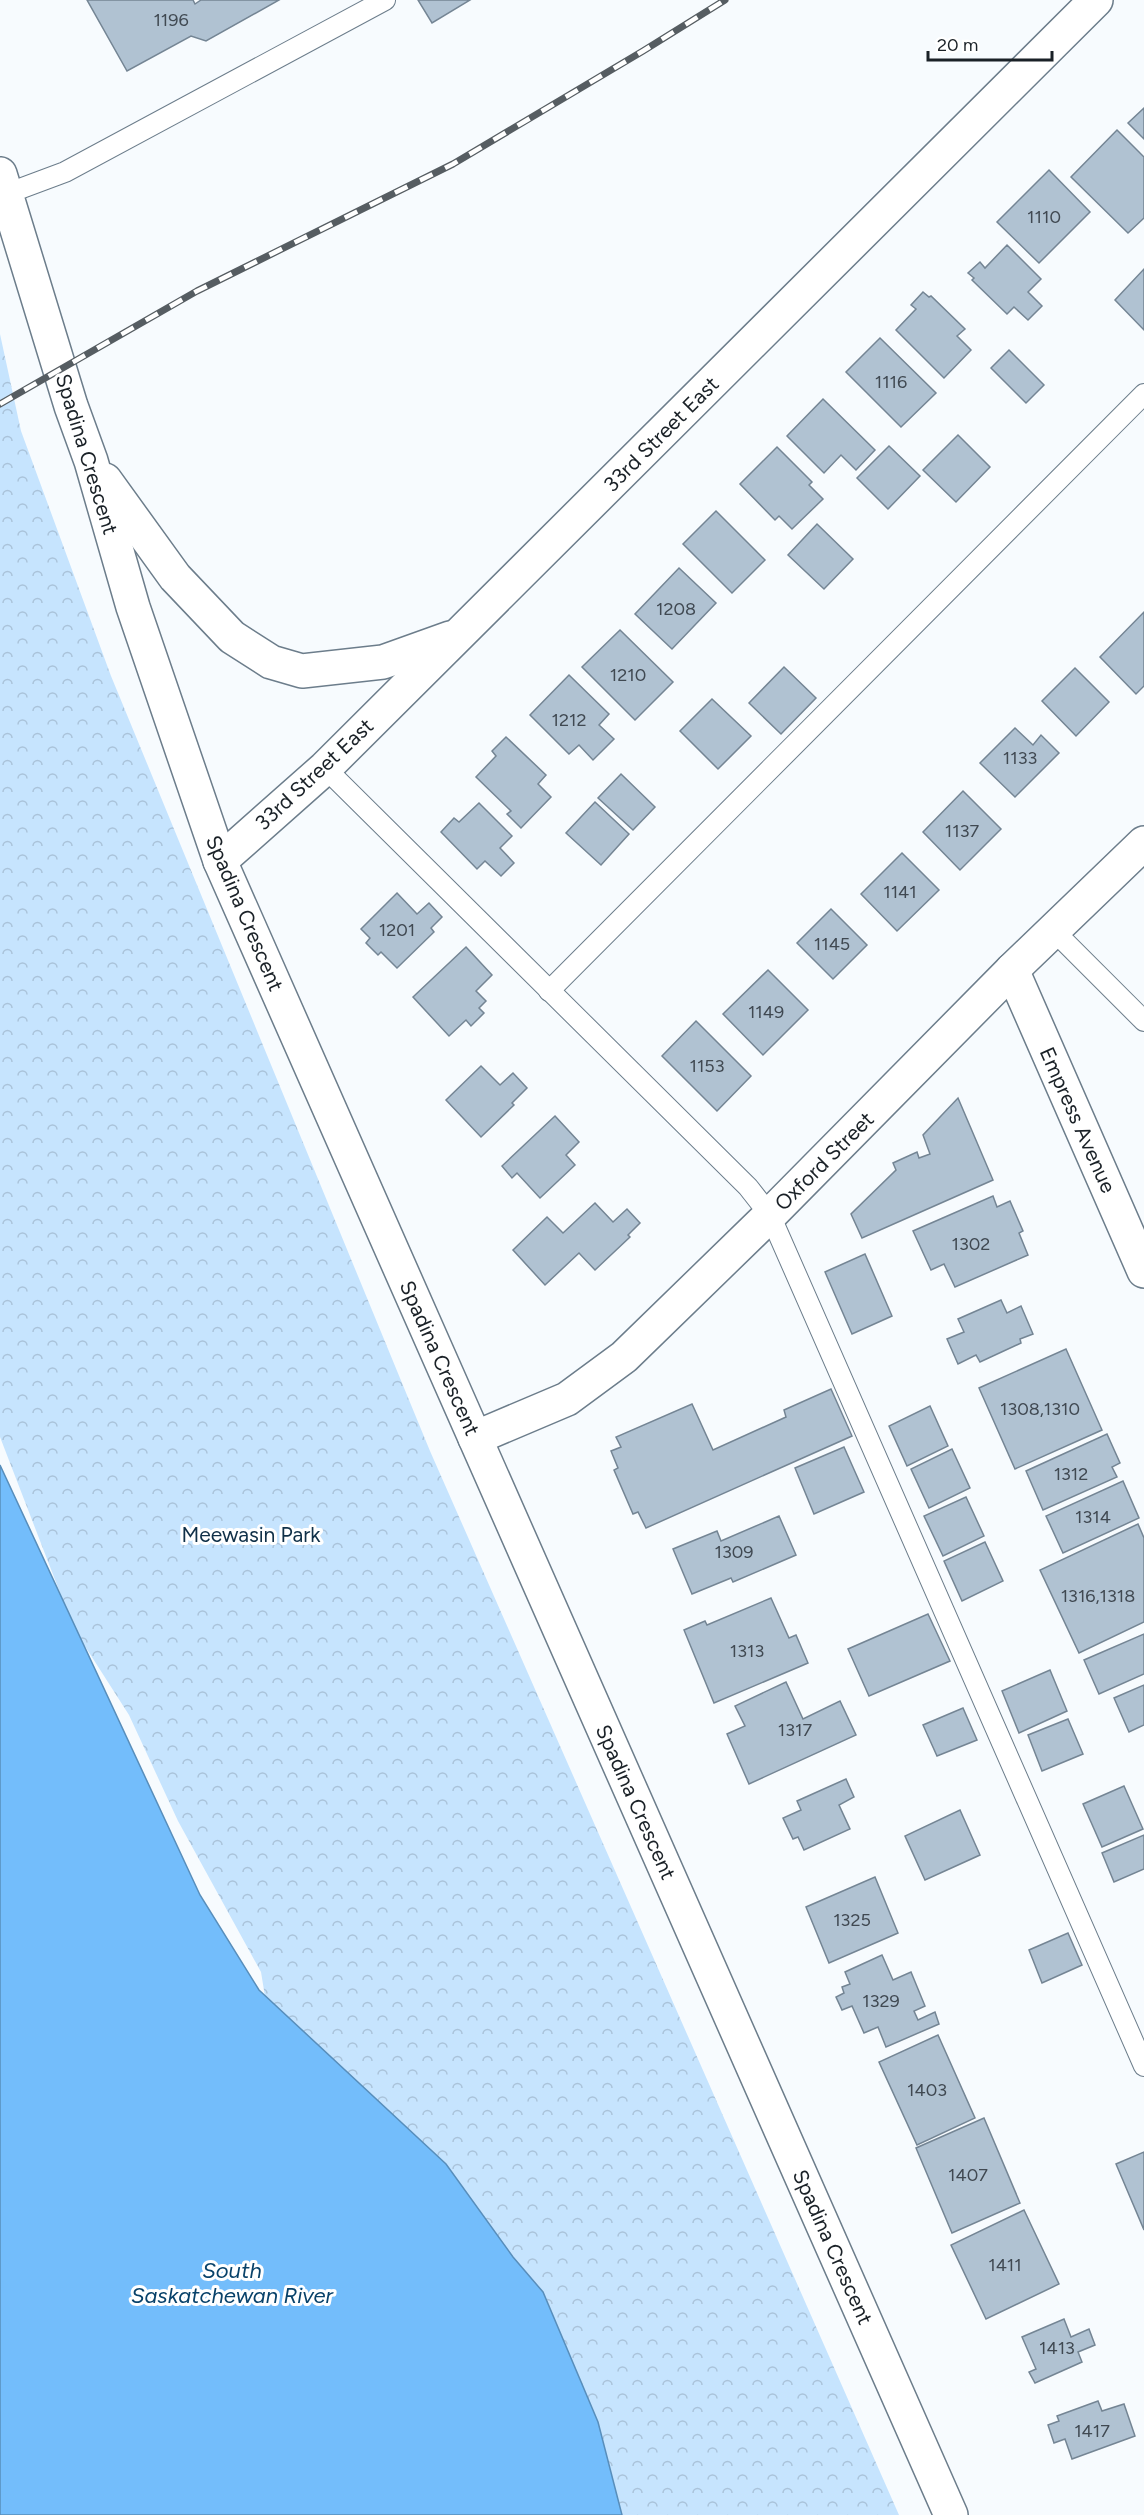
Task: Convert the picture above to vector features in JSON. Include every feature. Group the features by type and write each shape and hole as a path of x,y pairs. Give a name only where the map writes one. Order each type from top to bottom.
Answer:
{"street":[{"name":"33rd Street East","path":"220,861 325,768 1096,0"},
{"name":"Spadina Crescent","path":"3,184 91,461 142,634 220,861 951,2515"},
{"path":"91,461 175,577 232,637 271,662 302,671 383,662 461,634"},
{"name":"Oxford Street","path":"475,1438 567,1398 624,1357 770,1215 1012,970 1144,843"},
{"name":"Empress Avenue","path":"1012,970 1144,1270"}],"lane":[{"path":"3,184 65,172 386,0"},
{"path":"549,991 1144,394"},
{"path":"325,768 748,1187 770,1215 1144,2066"},
{"path":"1054,931 1144,1021"}],"green space":[{"name":"Meewasin Park","path":"0,334 21,431 111,676 430,1451 899,2515 588,2515 269,2021 261,1972 178,1821 129,1715 74,1629 0,1437"}],"water":[{"name":"South Saskatchewan River","path":"0,1465 200,1895 259,1990 446,2164 513,2257 543,2292 598,2422 622,2515 0,2515"}],"building":[{"path":"87,0 193,0 195,4 201,0 279,0 206,41 191,36 127,71"},
{"path":"418,0 470,0 432,23"},
{"path":"1144,108 1144,139 1128,123"},
{"path":"1117,130 1144,157 1144,218 1128,233 1071,177"},
{"path":"1049,170 1090,212 1039,263 997,222"},
{"path":"1007,245 1041,279 1028,292 1042,306 1028,320 1014,307 1007,314 972,280 974,278 968,273 980,262 985,268"},
{"path":"1144,269 1144,330 1115,300"},
{"path":"923,292 931,296 965,329 957,336 971,350 944,378 896,330 916,309 911,305"},
{"path":"880,338 936,393 901,427 846,372"},
{"path":"1009,350 1044,385 1026,403 991,368"},
{"path":"823,399 875,450 856,470 841,455 824,473 787,436"},
{"path":"958,435 990,467 956,502 923,470"},
{"path":"889,446 920,476 888,509 857,478"},
{"path":"777,447 812,482 809,485 823,499 792,529 779,516 775,520 740,484"},
{"path":"716,511 765,560 732,593 683,544"},
{"path":"817,524 853,559 824,589 788,555"},
{"path":"679,568 716,603 672,649 635,614"},
{"path":"1144,612 1144,686 1136,694 1100,657"},
{"path":"620,630 673,682 635,720 582,667"},
{"path":"784,667 816,698 781,734 749,703"},
{"path":"1075,668 1109,702 1076,736 1042,701"},
{"path":"569,675 609,714 599,725 614,739 593,760 579,745 569,754 530,715"},
{"path":"712,699 751,736 718,769 680,731"},
{"path":"1015,728 1033,745 1041,735 1059,753 1015,797 980,763"},
{"path":"506,737 546,775 538,784 551,797 521,828 507,814 511,811 476,777 496,756 492,751"},
{"path":"621,774 655,807 633,830 598,798"},
{"path":"963,791 1001,829 960,870 923,832"},
{"path":"595,802 629,834 601,865 566,833"},
{"path":"479,803 512,836 500,848 514,863 501,876 485,861 477,869 441,832 454,818 459,822"},
{"path":"902,853 939,890 897,931 861,894"},
{"path":"397,893 417,914 429,903 442,917 431,928 434,932 397,968 381,952 378,955 366,943 370,938 361,929"},
{"path":"831,909 867,945 833,979 797,943"},
{"path":"466,947 492,975 476,991 486,1001 479,1008 484,1013 471,1026 466,1020 449,1036 413,997"},
{"path":"768,970 808,1010 763,1055 723,1014"},
{"path":"696,1021 751,1076 717,1111 662,1056"},
{"path":"481,1066 500,1085 513,1073 527,1088 512,1103 514,1105 481,1137 446,1100"},
{"path":"958,1098 993,1180 862,1238 851,1214 896,1170 893,1163 917,1152 919,1158 930,1154 923,1135"},
{"path":"555,1116 579,1142 566,1155 575,1165 540,1198 517,1173 512,1178 502,1166"},
{"path":"993,1196 997,1207 1010,1201 1023,1231 1019,1233 1028,1255 955,1287 944,1264 931,1270 913,1231"},
{"path":"595,1203 613,1222 627,1209 640,1223 628,1235 630,1237 595,1270 579,1253 545,1285 513,1250 547,1217 563,1233"},
{"path":"865,1254 892,1316 852,1334 825,1272"},
{"path":"1001,1300 1007,1313 1021,1306 1033,1334 1020,1339 1021,1343 980,1362 976,1355 958,1364 947,1339 964,1332 958,1319"},
{"path":"1066,1349 1102,1430 1015,1469 979,1388"},
{"path":"831,1389 852,1436 646,1528 638,1512 633,1514 614,1470 618,1468 611,1451 621,1447 616,1437 692,1404 713,1450 786,1417 784,1410"},
{"path":"930,1406 948,1446 907,1466 889,1426"},
{"path":"1107,1434 1120,1463 1112,1467 1117,1477 1043,1510 1026,1471"},
{"path":"844,1447 864,1492 814,1514 795,1468"},
{"path":"952,1449 970,1488 929,1508 911,1469"},
{"path":"1123,1481 1139,1518 1063,1553 1046,1516"},
{"path":"966,1497 984,1536 943,1556 924,1516"},
{"path":"779,1516 796,1555 733,1582 731,1578 692,1594 673,1549 717,1531 721,1541"},
{"path":"1138,1524 1144,1538 1144,1622 1079,1653 1040,1570"},
{"path":"985,1542 1003,1581 962,1601 944,1561"},
{"path":"771,1598 789,1638 796,1635 808,1663 714,1703 684,1630 705,1621 707,1625"},
{"path":"928,1614 950,1661 869,1696 848,1649"},
{"path":"1144,1634 1144,1674 1099,1694 1084,1660"},
{"path":"1050,1670 1067,1711 1019,1733 1002,1691"},
{"path":"786,1682 803,1719 840,1701 856,1735 749,1784 727,1734 745,1726 735,1706"},
{"path":"1144,1685 1144,1725 1129,1732 1114,1698"},
{"path":"963,1708 977,1740 937,1756 923,1725"},
{"path":"1068,1719 1083,1754 1042,1771 1028,1735"},
{"path":"846,1779 854,1797 839,1805 850,1829 804,1850 798,1837 793,1839 783,1818 801,1810 797,1801"},
{"path":"1124,1786 1143,1829 1102,1847 1083,1804"},
{"path":"960,1810 980,1855 925,1880 905,1836"},
{"path":"1144,1835 1144,1869 1114,1882 1102,1853"},
{"path":"875,1877 898,1933 829,1963 806,1907"},
{"path":"1068,1933 1082,1965 1042,1983 1029,1950"},
{"path":"882,1955 893,1980 911,1972 925,2006 914,2011 918,2020 935,2012 939,2024 886,2047 878,2027 864,2033 852,2006 842,2010 836,1997 844,1993 842,1987 850,1984 845,1972"},
{"path":"938,2035 975,2118 917,2145 879,2062"},
{"path":"984,2118 1020,2203 952,2233 916,2148"},
{"path":"1144,2152 1144,2230 1116,2164"},
{"path":"1024,2210 1059,2284 986,2319 951,2245"},
{"path":"1064,2319 1071,2337 1089,2329 1095,2345 1078,2352 1082,2362 1035,2383 1029,2372 1036,2369 1022,2337"},
{"path":"1098,2401 1102,2411 1124,2404 1135,2436 1072,2459 1065,2439 1054,2443 1048,2425 1059,2421 1057,2416"}],"railway":[{"path":"0,404 197,291 453,164 725,0"}]}
